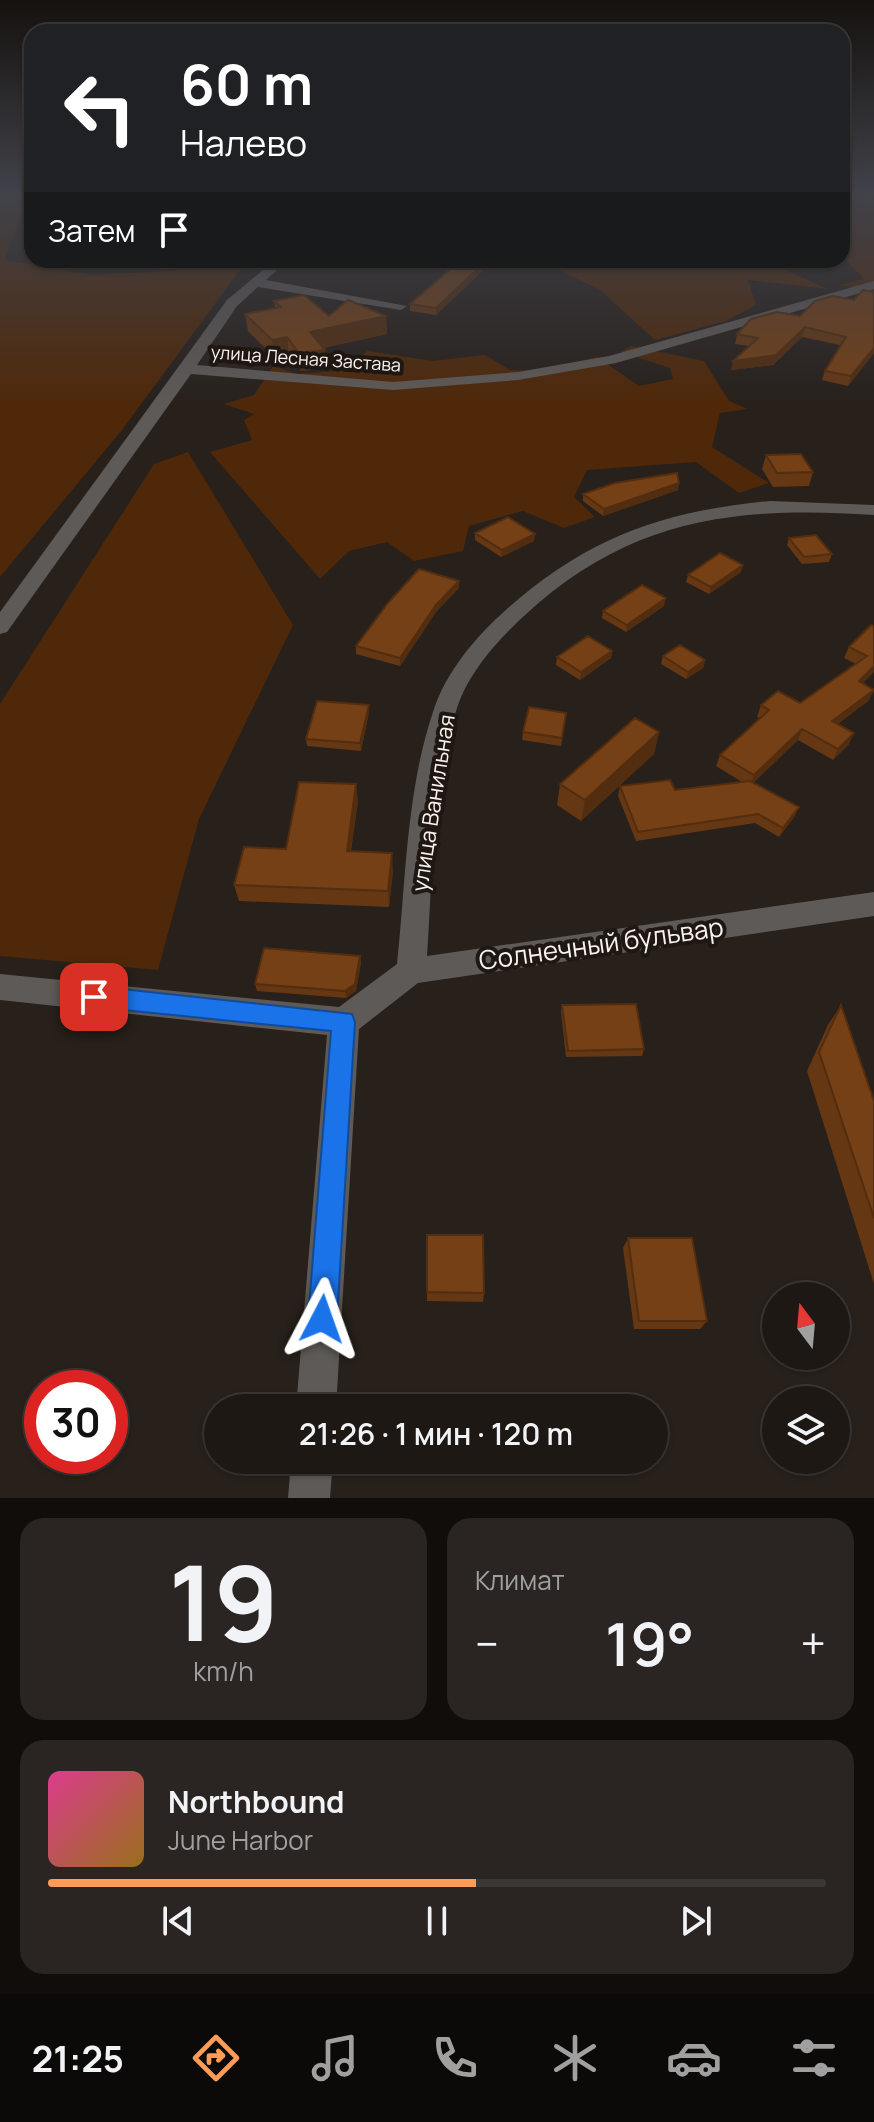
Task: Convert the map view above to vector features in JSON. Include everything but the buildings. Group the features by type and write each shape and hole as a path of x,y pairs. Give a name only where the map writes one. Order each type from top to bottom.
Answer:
{"street":[{"path":"187,369 232,303 271,268"},
{"path":"253,282 401,306"},
{"name":"улица Лесная Застава","path":"0,627 187,369 393,386 518,376 611,360 874,285"},
{"name":"улица Ванильная","path":"411,971 432,777 445,709 483,644 523,603 623,535 661,523 724,510 779,505 874,510"},
{"name":"Солнечный бульвар","path":"344,1022 411,971 873,901"},
{"path":"0,987 344,1022 317,1394"},
{"path":"309,1498 311,1474"}],"shaded area":[{"path":"0,266 52,268 93,275 241,268 122,430 0,577"},
{"path":"851,266 874,266 874,291 839,285 864,279"},
{"path":"555,268 786,268 828,289 748,280 756,305 726,321 655,340 600,290"},
{"path":"631,346 704,361 729,401 748,409 720,413 712,447 769,483 739,493 696,462 587,470 574,497 595,517 564,528 523,511 469,526 463,551 414,561 387,542 349,551 320,579 210,452 252,440 244,420 254,414 224,404 254,395 273,366 297,374 347,370 367,351 433,361 485,355 510,370 536,371 597,357 639,386 673,379 670,368 621,352"},
{"path":"188,452 293,625 199,819 158,970 0,956 0,704 154,464"}],"route":[{"path":"94,997 344,1022 322,1319"}]}
